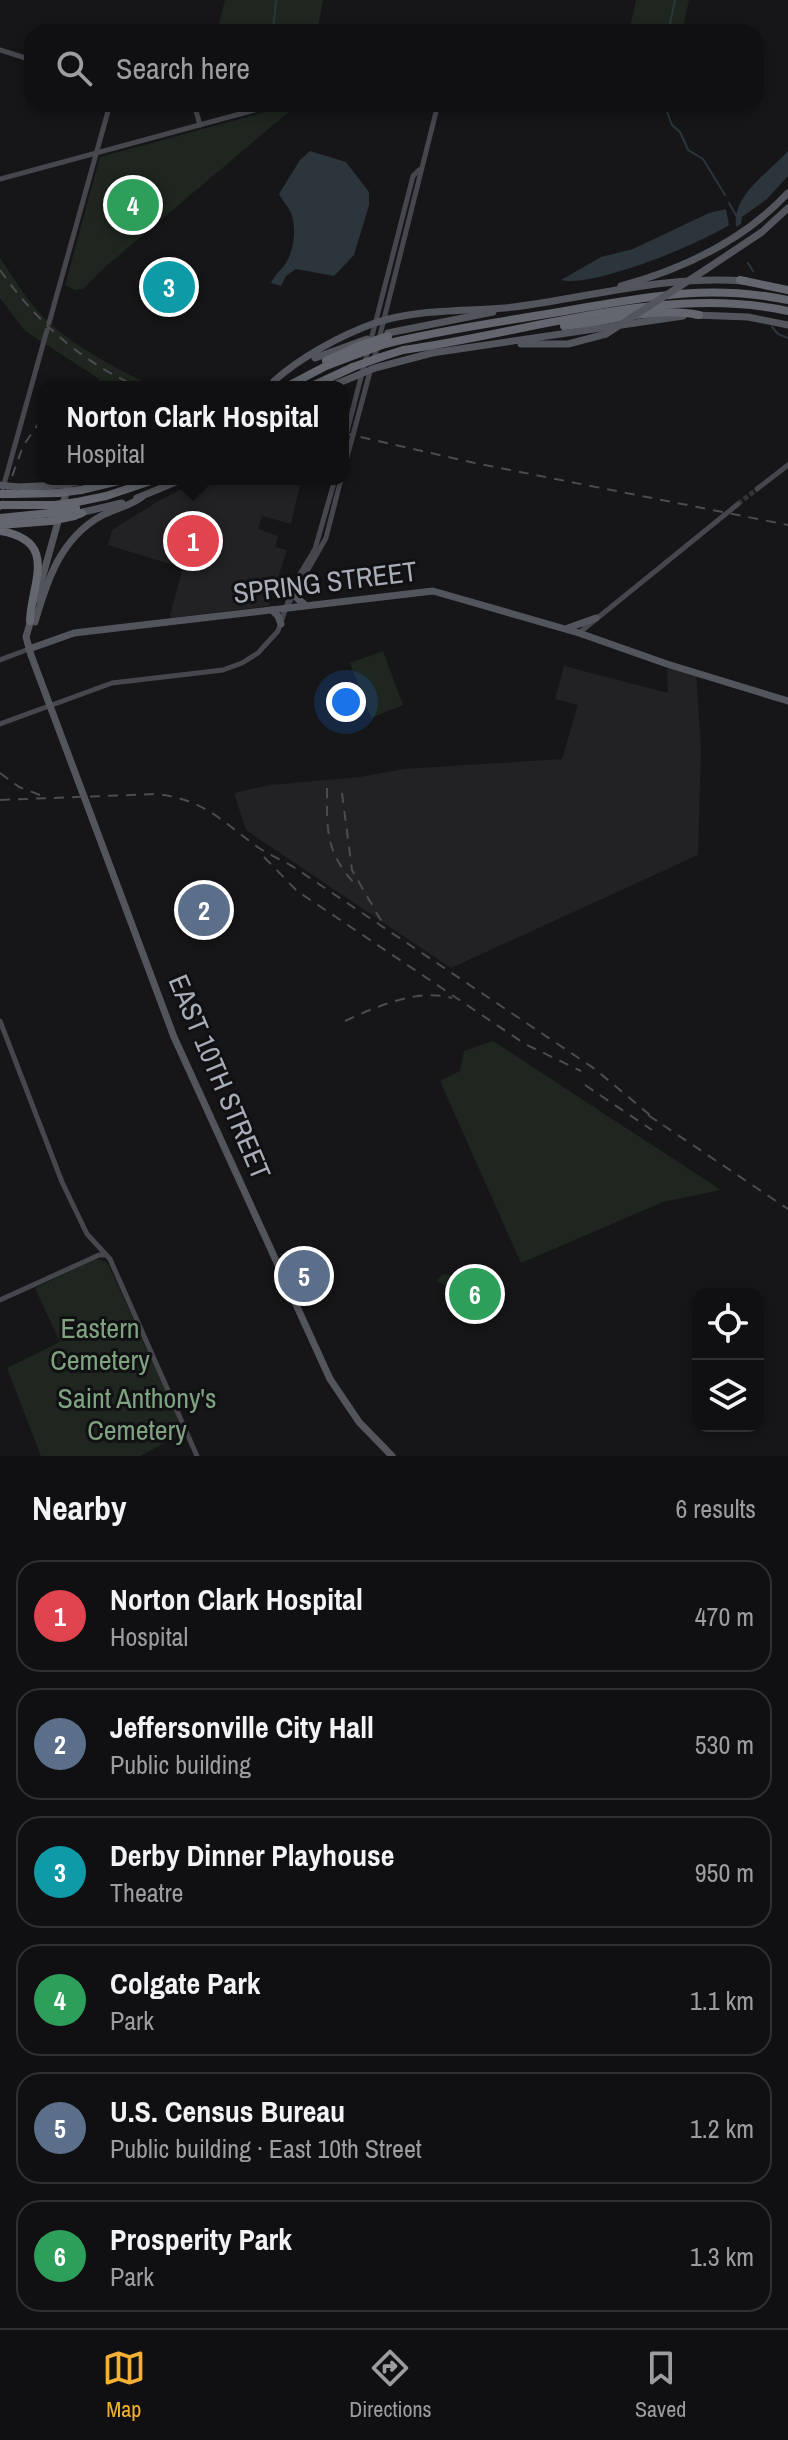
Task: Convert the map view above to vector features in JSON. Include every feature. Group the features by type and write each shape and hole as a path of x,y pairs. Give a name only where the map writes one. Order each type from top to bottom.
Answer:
{"highway":[{"path":"740,280 788,288"},
{"path":"299,379 312,368 364,342 389,336 430,334 670,293 732,291 788,300"},
{"path":"323,381 403,350 660,305 745,303 788,311"},
{"path":"543,326 676,313 699,315"},
{"path":"296,381 389,336"},
{"path":"0,495 16,490 59,489 69,485"},
{"path":"2,522 77,510 139,485"},
{"path":"5,505 52,514 77,510"},
{"path":"2,522 27,541 39,561 30,621"}],"main road":[{"path":"594,293 649,278 697,258 754,224 788,193"},
{"path":"507,342 568,344 606,334 762,232 788,208"},
{"path":"389,336 511,307 594,293 685,280 740,280"},
{"path":"274,381 312,355 379,322 417,314 511,307"},
{"path":"343,381 371,369 432,353 699,315 748,317 788,325"},
{"path":"274,381 310,360 364,342"},
{"path":"0,485 16,490"},
{"path":"29,649 76,485"},
{"path":"29,649 26,637 30,621 76,485"},
{"path":"42,596 59,557 71,540 100,517 169,485"},
{"path":"77,510 142,497"},
{"name":"SPRING STREET","path":"29,649 74,633 433,591 563,628 788,701"},
{"path":"295,592 299,601 306,604"},
{"path":"272,610 281,624"},
{"path":"563,628 596,618"},
{"name":"EAST 10TH STREET","path":"29,649 174,1037 201,1100 330,1379 359,1422 392,1456"}],"street":[{"path":"0,50 24,58"},
{"path":"0,495 108,112"},
{"path":"196,112 200,125"},
{"path":"0,179 248,112"},
{"path":"349,437 362,373 419,183 419,169 436,112"},
{"path":"99,142 103,148 111,150"},
{"path":"350,431 371,369 379,322"},
{"path":"757,489 788,465"},
{"path":"0,724 121,681 181,676 232,667 262,651 281,624 294,584 321,536 336,485"},
{"path":"286,608 326,538 337,485"},
{"path":"579,633 738,504"},
{"name":"SPRING STREET","path":"0,660 29,649"},
{"path":"0,1021 62,1182 88,1236 106,1255 137,1316 197,1456"},
{"path":"0,1300 99,1255 106,1255"}],"shaded area":[{"path":"310,151 346,162 369,192 369,205 354,255 334,276 296,269 286,276 281,286 271,283 289,256 294,229 291,213 279,194 300,160"},
{"path":"788,151 788,176 767,199 742,217 741,224 736,227 736,215 745,195"},
{"path":"726,209 729,225 672,253 597,277 561,280 601,257 633,249 709,213"},
{"path":"190,485 300,485 291,524 262,516 258,529 278,536 275,547 287,550 269,606 172,618 183,568 108,545 112,530"},
{"path":"667,664 696,673 701,748 698,855 451,968 246,830 234,793 270,785 360,777 404,769 562,759 578,705 555,699 564,666 668,693"}],"green space":[{"path":"225,0 323,0 318,24 219,24"},
{"path":"636,0 689,0 684,24 631,24"},
{"path":"265,112 289,112 83,289 75,290 65,285 100,157"},
{"path":"0,258 32,304 54,327 83,348 144,381 99,381 24,330 0,298"},
{"path":"383,651 403,705 371,718 350,663"},
{"path":"493,1041 721,1190 663,1202 521,1263 440,1081 460,1071 464,1051"},
{"name":"Eastern Cemetery","path":"96,1259 107,1262 185,1432 140,1456 41,1456 7,1368 60,1342 35,1288"},
{"path":"490,1271 497,1286 491,1301 479,1306 437,1281 442,1274 471,1277"}],"waterway":[{"path":"274,24 276,0"},
{"path":"670,24 675,0"},
{"path":"667,112 688,150 703,159 725,195"},
{"path":"729,203 737,217"},
{"path":"748,263 753,271"},
{"path":"772,327 788,338"}],"tunnel":[{"path":"738,504 757,489"}],"railway":[{"path":"0,270 44,323 78,352 125,381"},
{"path":"0,510 23,446 37,426"},
{"path":"349,434 475,463 788,525"},
{"path":"0,773 19,787 40,795"},
{"path":"327,788 327,816 333,850 354,883"},
{"path":"342,793 352,870 383,924"},
{"path":"0,800 155,794 200,806 595,1069 657,1121"},
{"path":"264,857 297,891 525,1044 581,1071"},
{"path":"345,1021 411,997 452,998"},
{"path":"585,1085 652,1130"},
{"path":"648,1115 788,1209"}],"place":[{"name":"Colgate Park","path":"133,205"},
{"name":"Derby Dinner Playhouse","path":"169,287"},
{"name":"Norton Clark Hospital","path":"193,541"},
{"name":"Jeffersonville City Hall","path":"204,910"},
{"name":"U.S. Census Bureau","path":"304,1276"},
{"name":"Prosperity Park","path":"475,1294"}],"park label":[{"name":"Saint Anthony's Cemetery","path":"137,1414"}]}
